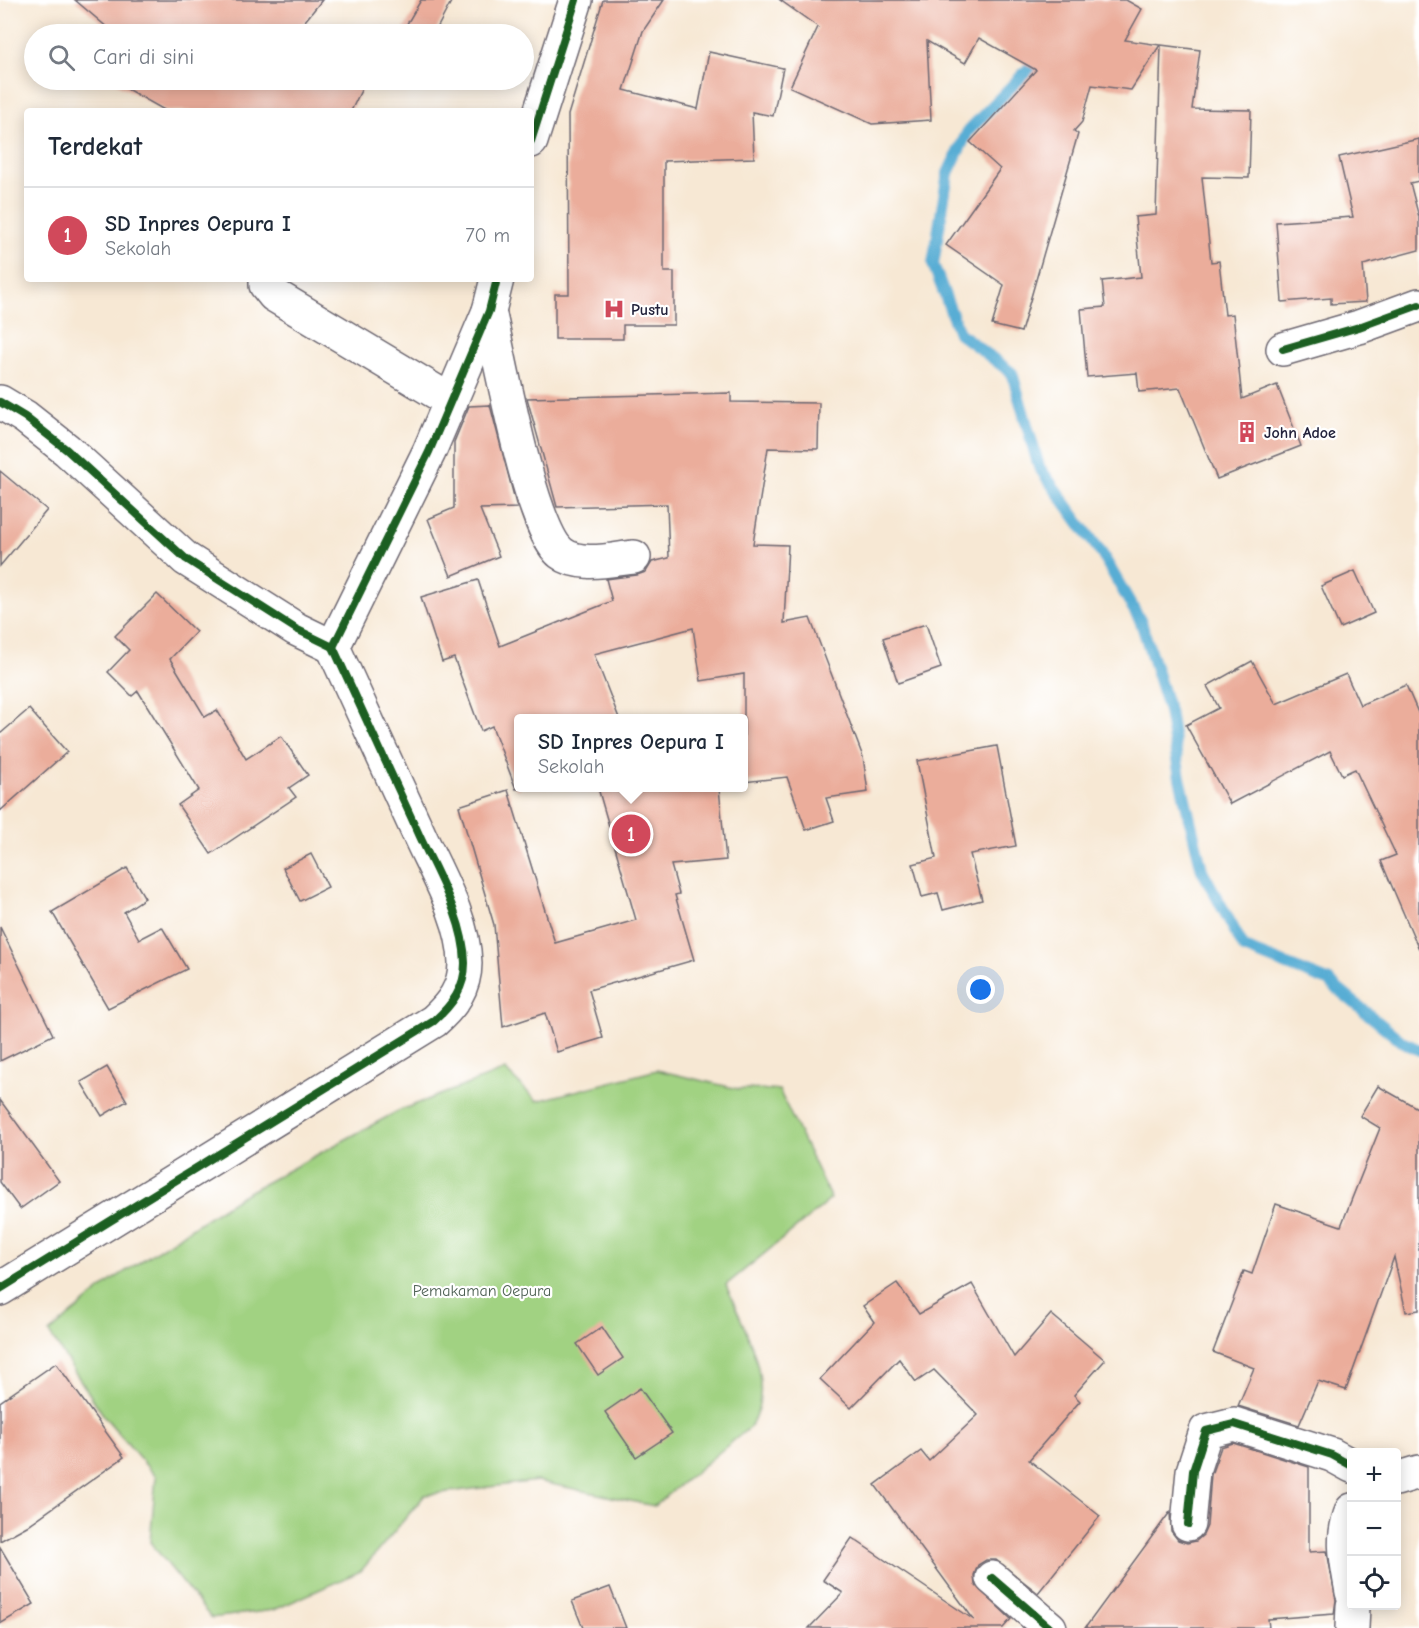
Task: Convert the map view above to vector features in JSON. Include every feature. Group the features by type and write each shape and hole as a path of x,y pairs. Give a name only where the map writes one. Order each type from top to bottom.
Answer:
{"street":[{"path":"534,132 576,0"},
{"path":"266,282 274,295 451,401"},
{"path":"333,647 429,452 489,311 496,282"},
{"path":"1283,349 1359,327 1419,305"},
{"path":"489,311 529,485 545,530 561,553 575,559 593,561 634,557"},
{"path":"0,402 26,417 67,450 186,559 296,628 333,647 445,892 462,936 465,964 462,988 449,1008 434,1021 0,1289"},
{"path":"1188,1524 1193,1471 1206,1431 1234,1424 1332,1455 1347,1463"},
{"path":"1401,1477 1419,1472"},
{"path":"1347,1521 1344,1545 1347,1563"},
{"path":"992,1578 1050,1628"},
{"path":"1352,1628 1353,1610"}],"green space":[{"name":"Pemakaman Oepura","path":"505,1070 537,1101 657,1070 738,1089 779,1090 831,1199 726,1285 748,1337 759,1374 758,1410 750,1427 654,1506 537,1481 425,1495 361,1571 274,1610 211,1618 150,1542 156,1477 104,1416 49,1333 112,1280 239,1197 398,1111"}],"building":[{"path":"75,0 322,0 303,24 103,24"},
{"path":"421,0 452,0 439,24 407,24"},
{"path":"603,0 664,0 643,31 624,90 698,109 709,52 783,68 773,116 752,112 754,158 664,161 664,272 674,272 674,325 623,325 623,339 555,339 555,294 569,294 568,115"},
{"path":"780,0 1126,0 1142,9 1125,40 1160,45 1131,90 1092,85 1082,122 1074,131 1078,134 1021,332 992,325 1004,285 946,245 1000,169 970,142 1036,70 979,38 965,63 927,41 931,120 872,124 790,87 818,27"},
{"path":"1161,45 1200,50 1192,109 1251,110 1249,178 1202,177 1211,262 1219,261 1225,315 1233,314 1242,399 1277,385 1301,446 1217,479 1180,388 1139,392 1137,373 1087,377 1081,309 1105,307 1102,281 1141,277 1135,217 1156,215"},
{"path":"129,90 361,90 352,108 161,108"},
{"path":"1419,139 1419,181 1410,183 1419,217 1419,250 1363,265 1366,302 1331,304 1331,298 1282,302 1276,222 1353,217 1339,157"},
{"path":"731,393 731,402 819,403 818,449 768,448 753,544 788,545 784,623 810,618 863,757 868,792 826,798 834,821 806,830 787,777 748,782 748,714 744,714 744,674 701,681 693,628 594,654 617,714 514,714 514,784 492,726 481,731 454,658 442,662 421,597 478,580 500,646 612,601 606,579 646,572 652,562 669,558 667,504 557,507 527,398"},
{"path":"490,405 517,508 480,509 499,556 451,576 428,519 454,508 454,442 469,406"},
{"path":"0,471 47,510 0,566"},
{"path":"1355,571 1374,613 1340,628 1321,586"},
{"path":"157,594 196,632 170,659 205,717 217,710 246,759 281,736 308,775 289,788 296,797 211,854 178,805 199,790 138,691 132,696 108,672 129,650 115,636"},
{"path":"926,624 941,668 898,683 883,638"},
{"path":"1252,661 1276,704 1346,674 1360,705 1406,685 1419,715 1419,949 1381,861 1396,855 1355,769 1342,775 1330,751 1230,804 1186,725 1219,708 1207,686"},
{"path":"29,709 67,752 0,811 0,734"},
{"path":"997,746 1016,846 970,854 982,900 943,910 938,893 922,897 913,864 936,858 917,761"},
{"path":"508,790 555,943 636,920 599,792 719,792 726,860 671,865 679,894 675,895 694,960 589,990 603,1038 557,1052 545,1013 503,1027 494,925 459,806"},
{"path":"311,854 328,887 300,901 283,868"},
{"path":"127,868 145,898 124,912 139,939 162,927 187,969 108,1008 52,912"},
{"path":"0,927 53,1035 0,1061"},
{"path":"107,1067 127,1101 102,1116 81,1082"},
{"path":"1378,1086 1419,1109 1419,1310 1406,1312 1394,1257 1346,1390 1318,1381 1299,1425 1238,1406 1254,1368 1213,1352 1244,1271 1252,1274 1276,1204 1341,1226 1380,1128 1360,1116"},
{"path":"0,1100 59,1181 20,1209 0,1182"},
{"path":"897,1283 919,1314 972,1284 1014,1357 1051,1314 1105,1360 1074,1395 1080,1401 1029,1460 1100,1516 1038,1593 996,1560 986,1560 978,1565 974,1575 975,1585 1011,1619 1003,1628 809,1628 843,1593 823,1580 852,1538 974,1620 875,1485 921,1451 929,1461 978,1415 934,1370 916,1382 899,1359 851,1408 820,1379 874,1322 863,1306"},
{"path":"602,1327 623,1358 598,1375 577,1344"},
{"path":"56,1363 124,1457 27,1526 0,1541 0,1402"},
{"path":"640,1388 672,1433 636,1457 605,1412"},
{"path":"1233,1443 1309,1467 1309,1552 1327,1551 1336,1600 1334,1614 1268,1619 1269,1628 1085,1628 1170,1512 1171,1531 1178,1540 1187,1543 1196,1541 1203,1535 1207,1526 1211,1475 1221,1447"},
{"path":"0,1547 34,1604 0,1624"},
{"path":"610,1587 626,1628 583,1628 572,1601"}],"waterway":[{"path":"1041,56 968,131 948,173 933,264 959,333 1012,373 1039,467 1102,554 1141,622 1169,711 1180,778 1202,870 1244,948 1328,981 1401,1041 1419,1050"}],"cycle path":[{"path":"534,132 576,0"},
{"path":"0,1289 434,1021 452,1002 460,988 465,963 460,929 454,912 333,647 429,452 489,311 496,282"},
{"path":"1283,349 1359,327 1419,305"},
{"path":"0,402 25,417 67,450 186,559 296,629 333,647"},
{"path":"1188,1524 1193,1471 1206,1431 1234,1424 1332,1455 1347,1463"},
{"path":"992,1578 1050,1628"}],"place":[{"name":"Pustu","path":"614,309"},
{"name":"John Adoe","path":"1247,432"},
{"name":"SD Inpres Oepura I","path":"631,834"}]}
